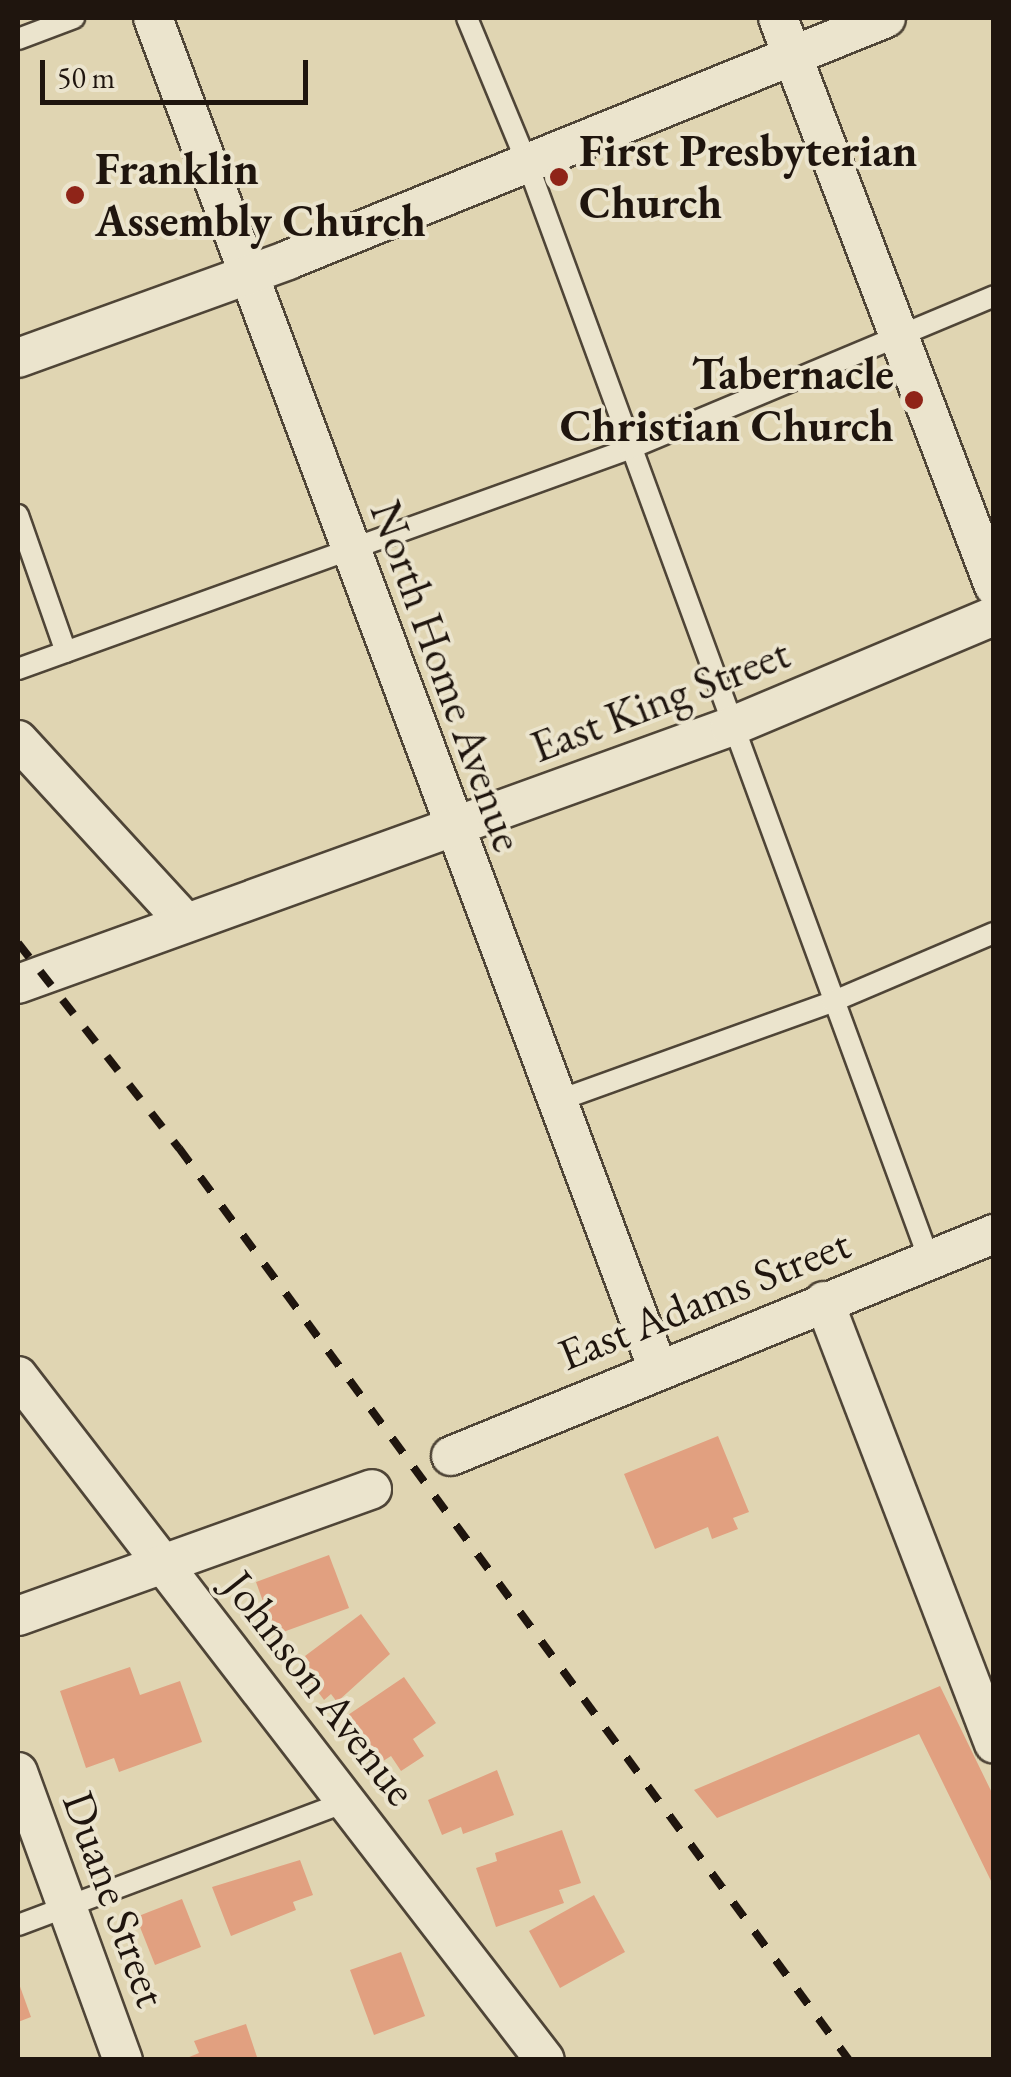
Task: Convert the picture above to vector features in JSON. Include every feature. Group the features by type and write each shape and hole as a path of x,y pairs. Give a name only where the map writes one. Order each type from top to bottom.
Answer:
{"street":[{"name":"North Home Avenue","path":"153,18 245,275 657,1367"},
{"path":"778,18 994,586"},
{"path":"18,358 528,165 886,18"},
{"name":"East King Street","path":"18,984 730,727 994,616"},
{"path":"18,740 186,924"},
{"name":"East Adams Street","path":"452,1456 657,1367 994,1234"},
{"path":"824,1300 994,1744"},
{"name":"Johnson Avenue","path":"18,1376 348,1801 534,2057"},
{"path":"18,1616 372,1489"},
{"name":"Duane Street","path":"18,1772 123,2060"}],"lane":[{"path":"18,39 74,18"},
{"path":"467,18 528,165 730,727 929,1259"},
{"path":"18,669 630,450 994,296"},
{"path":"18,514 66,652"},
{"path":"557,1101 832,1002 994,933"},
{"path":"18,1924 348,1801"}],"building":[{"path":"718,1436 749,1512 733,1518 738,1529 712,1539 708,1527 655,1549 624,1474"},
{"path":"329,1555 349,1608 275,1635 256,1582"},
{"path":"361,1614 390,1654 337,1702 331,1694 324,1700 301,1669 310,1663 305,1656"},
{"path":"130,1667 140,1695 180,1681 202,1742 119,1772 114,1758 86,1768 60,1691"},
{"path":"404,1677 436,1723 413,1739 424,1756 401,1771 391,1756 377,1765 345,1717"},
{"path":"940,1686 994,1797 994,1887 919,1734 717,1818 694,1790"},
{"path":"497,1770 514,1815 463,1834 461,1827 442,1835 428,1800"},
{"path":"562,1830 581,1883 559,1890 564,1903 496,1927 476,1868 497,1861 495,1853"},
{"path":"300,1860 313,1895 293,1902 296,1910 231,1936 212,1887"},
{"path":"594,1895 625,1952 560,1988 529,1931"},
{"path":"182,1899 201,1947 155,1965 136,1917"},
{"path":"401,1952 425,2016 374,2035 350,1970"},
{"path":"18,1981 31,2017 18,2022"},
{"path":"246,2024 258,2060 182,2060 199,2053 194,2041"}],"railway":[{"path":"18,943 179,1148 849,2060"}],"place":[{"name":"First Presbyterian Church","path":"559,177"},
{"name":"Franklin Assembly Church","path":"75,195"},
{"name":"Tabernacle Christian Church","path":"914,400"}]}
